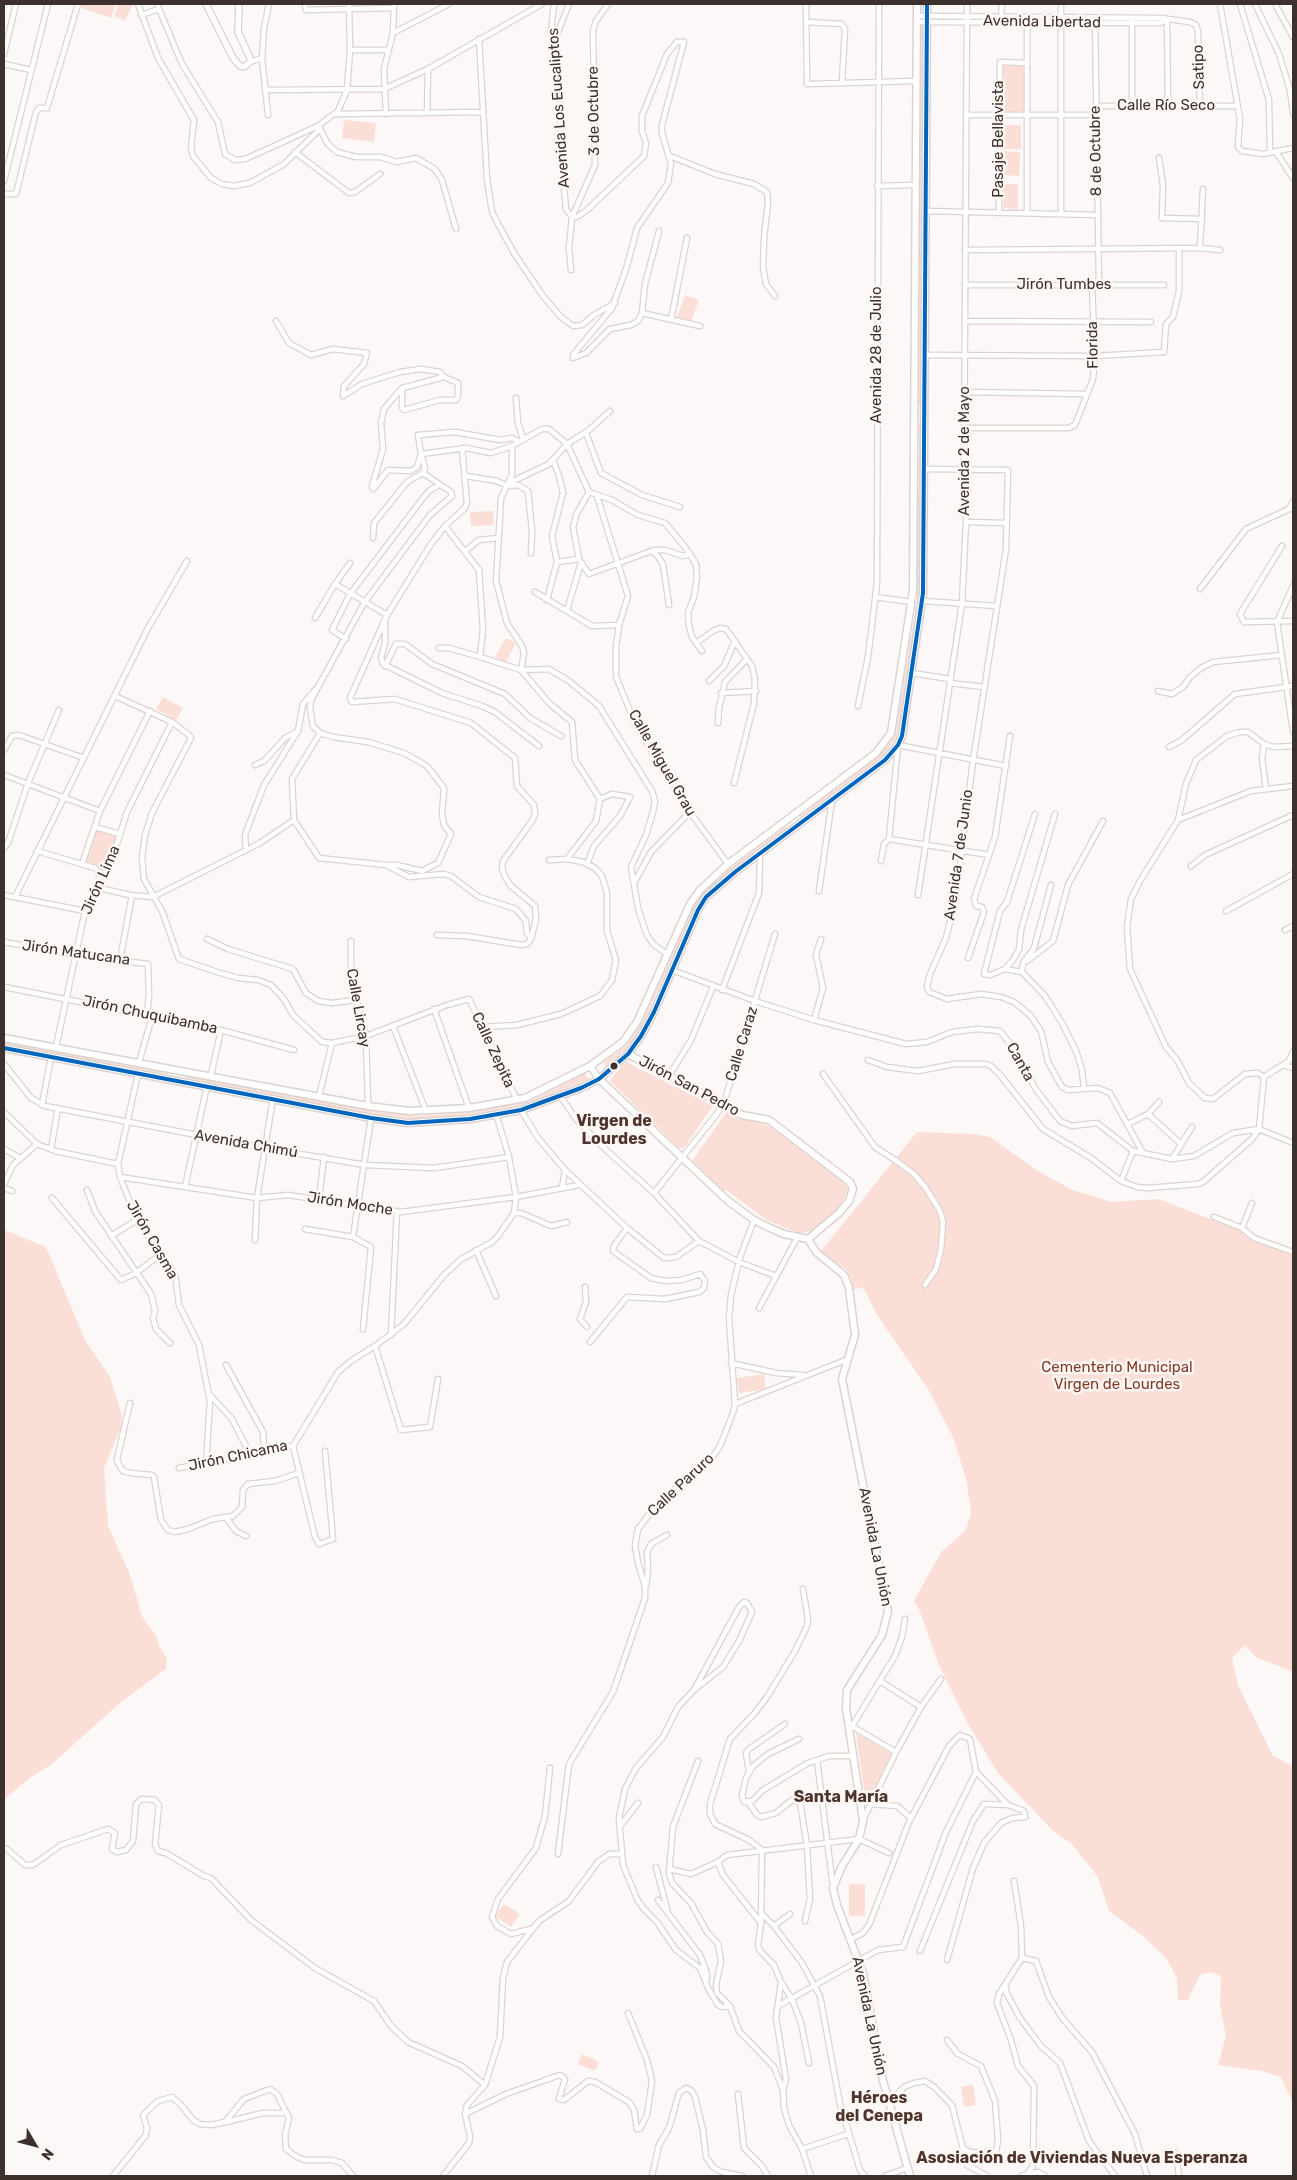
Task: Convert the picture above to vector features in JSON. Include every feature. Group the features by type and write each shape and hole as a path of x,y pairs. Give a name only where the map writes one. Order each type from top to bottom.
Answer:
{"main road":[{"path":"4,1038 211,1075 368,1106 392,1110 426,1111 469,1108 516,1100 540,1092 590,1066 618,1047 632,1029 690,904 708,880 876,753 887,740 893,726 912,602 917,4"},
{"path":"4,1048 371,1118 408,1122 436,1122 521,1110 561,1097 599,1079 628,1054 641,1036 706,897 760,853 885,760 898,745 902,736 923,602 927,4"},
{"path":"914,416 925,416"},
{"path":"791,817 797,826"},
{"name":"Jirón San Pedro","path":"628,1054 723,1106 752,1118 769,1120 850,1182 854,1189 849,1201 839,1213 808,1239"},
{"path":"174,1080 176,1069"},
{"path":"599,1079 727,1200 754,1220 797,1238 808,1239"},
{"name":"Avenida La Unión","path":"808,1239 816,1252 844,1275 849,1288 855,1335 842,1379 888,1611 882,1636 847,1690 846,1708 851,1729 853,1756 863,1821 859,1838 842,1866 833,1888 837,1905 858,1960 883,2082 910,2176"}],"street":[{"path":"4,54 16,4"},
{"path":"4,182 48,4"},
{"path":"4,194 16,194 36,112 39,108 47,108 78,4"},
{"path":"138,4 158,58 194,120 191,148 193,156 211,178 222,184 234,186 250,183 271,173 335,114 344,101 347,90 350,50 349,6"},
{"path":"206,4 233,58 240,66 244,67 250,62 262,58"},
{"path":"239,4 238,32 250,62"},
{"path":"268,115 267,90 262,58 264,28 269,4"},
{"path":"305,4 306,10 349,6 394,6 393,33 384,69 386,114"},
{"path":"393,33 440,6 449,4"},
{"path":"267,90 384,90 428,69 542,4"},
{"name":"Avenida Los Eucaliptos","path":"554,4 553,44 558,68 566,209 572,217 569,248 571,270"},
{"path":"553,44 569,4"},
{"name":"3 de Octubre","path":"572,217 595,165 593,30 608,4"},
{"path":"806,4 807,84 916,80"},
{"name":"Avenida 28 de Julio","path":"858,706 868,657 875,597 879,4"},
{"name":"Avenida 2 de Mayo","path":"918,895 962,604 966,522 964,428 967,4"},
{"path":"1001,18 1002,4"},
{"path":"1061,4 1061,214"},
{"path":"1220,4 1240,119 1239,149 1270,153 1293,148"},
{"path":"1240,4 1269,100 1270,153"},
{"path":"1255,4 1279,54 1290,90 1293,113"},
{"path":"1275,4 1293,37"},
{"path":"141,15 158,6 182,64 218,122 222,145 229,158 245,159 319,128"},
{"name":"Avenida Libertad","path":"917,19 1132,20 1160,23 1167,20 1188,21 1197,27"},
{"path":"1027,19 1027,213"},
{"name":"8 de Octubre","path":"1095,20 1099,285"},
{"path":"1132,20 1132,106"},
{"path":"1167,20 1168,106"},
{"path":"806,22 842,24 845,29 842,83"},
{"path":"4,24 11,25"},
{"name":"Satipo","path":"1197,27 1200,106"},
{"path":"479,39 487,179 492,212 528,275 561,317 573,326 582,325 615,302"},
{"path":"572,217 577,217 587,210 644,156 646,143 642,131 642,116 667,54 674,45 682,41 685,46 673,79 662,125 663,140 670,156 668,183 637,228 615,302 573,355 573,358 586,353 610,329 634,324 642,313 645,284 659,231"},
{"path":"350,50 388,50"},
{"name":"Pasaje Bellavista","path":"999,213 1000,62 1027,63"},
{"path":"4,64 31,70"},
{"path":"427,113 428,69"},
{"name":"Calle Río Seco","path":"1096,106 1237,106"},
{"path":"335,114 483,112"},
{"path":"966,115 1096,115"},
{"path":"319,128 332,149 345,155 381,158 396,162 416,158 435,169 442,180 456,229"},
{"path":"295,152 348,193 355,192 380,174"},
{"path":"1276,152 1293,178"},
{"path":"670,156 715,174 754,184 767,192 768,202 763,245 763,267 766,284 776,296"},
{"path":"1160,158 1163,185 1162,218 1202,220"},
{"path":"877,186 915,185"},
{"path":"1200,248 1203,189"},
{"path":"926,211 1097,214"},
{"path":"671,320 687,238"},
{"path":"966,250 1098,248 1200,248 1220,250"},
{"path":"926,355 1095,356 1164,352 1166,324 1173,317 1179,291 1179,249"},
{"name":"Jirón Tumbes","path":"965,285 1164,285"},
{"name":"Florida","path":"964,428 1069,428 1078,421 1086,394 1093,379 1095,356 1092,321 1092,285"},
{"path":"642,313 700,326"},
{"path":"965,320 1151,322"},
{"path":"276,321 289,343 311,355 333,349 367,354 364,364 344,386 343,396 362,384 400,372 433,370 458,383 458,396 456,400 440,400 404,410 402,408 402,388"},
{"path":"420,454 417,467 411,471 388,470 373,489 374,479 382,455 381,422 384,408 402,388 442,376"},
{"path":"965,392 1086,394"},
{"path":"516,398 521,440"},
{"path":"508,484 539,470 553,460 567,444 586,433 610,411"},
{"path":"420,454 462,448 491,453 512,446 542,429 549,429 567,444 589,492 612,500 638,515 665,524 690,554 696,564 697,577 688,613 692,637 702,650"},
{"path":"373,538 374,523 407,482 423,472 425,468 420,454 418,439 421,433 455,432 500,440 512,438 521,440"},
{"path":"586,433 599,471 642,495 680,507"},
{"path":"512,446 512,475 501,498 497,591 507,623 522,646 524,654 521,670"},
{"path":"437,935 466,936 521,945 527,944 532,938 536,919 535,906 511,886 505,878 502,868 503,861 527,830 535,814 534,805 517,786 515,758 471,723 396,699 377,698 361,702 350,700 364,663 384,620 431,544 445,526 464,509 467,503 462,448"},
{"path":"547,600 557,562 552,536 563,493 553,460"},
{"path":"925,469 964,470"},
{"name":"Avenida 7 de Junio","path":"964,470 1008,470 1007,523 1003,576 983,687 956,898 946,938 926,987 929,992 947,1000 981,994 1001,996 1014,1002 1030,1015 1041,1031 1048,1062 1062,1087 1068,1090 1098,1088 1110,1093 1143,1153"},
{"path":"320,733 292,778 294,820 319,858 386,865 397,864 422,871 438,863 451,834 444,825 442,814 444,788 427,766 404,753 368,742 332,737 320,733 313,726 310,709 311,700 346,640 364,603 430,515 452,496 450,492 423,472"},
{"path":"466,476 518,485 528,491 532,531 531,554"},
{"path":"346,640 332,630 350,594 423,498 429,491 439,485"},
{"path":"589,492 577,513 573,527 580,561 590,575 660,549 683,556 690,554"},
{"path":"596,496 619,564"},
{"path":"1200,589 1246,528 1292,508 1293,501"},
{"path":"966,522 1007,523"},
{"path":"445,526 479,570 482,630 480,657"},
{"path":"465,550 479,540 498,538"},
{"path":"1282,546 1240,614 1244,622 1293,621"},
{"path":"651,551 657,555 663,564 669,605"},
{"path":"15,897 147,630 187,561"},
{"path":"557,562 580,561"},
{"path":"566,610 580,561"},
{"path":"315,618 350,563"},
{"name":"Calle Miguel Grau","path":"619,564 628,596 619,625 616,647 616,677 636,725 690,812 728,864"},
{"path":"335,584 387,615"},
{"path":"1293,586 1277,622 1293,732"},
{"path":"535,592 592,626 619,625"},
{"path":"875,597 912,602"},
{"path":"923,602 997,606"},
{"path":"384,620 385,643 381,662 442,693 495,712 539,746"},
{"path":"696,643 712,631 723,628 735,641 747,659 756,679 756,691 734,783"},
{"path":"710,681 724,666 735,641"},
{"path":"386,666 396,644 405,644 432,664 505,694 530,718 561,736"},
{"path":"439,648 450,648 521,670 549,669 569,681 599,706 652,791 655,801 646,835 631,867 646,934 653,944 667,954"},
{"path":"1158,691 1172,694 1180,690 1190,677 1214,662 1282,654"},
{"path":"718,722 721,693 728,676 747,659"},
{"path":"521,670 549,703 572,722 575,760 600,799 596,821 567,859"},
{"path":"912,673 983,687"},
{"path":"246,848 244,842 245,835 264,785 298,731 303,704 306,698 320,686"},
{"path":"1169,747 1182,740 1235,694 1293,686"},
{"path":"721,693 756,691"},
{"path":"115,696 172,722 190,735 191,738 152,813 145,835 142,868 153,896 162,911 179,959 238,978 258,980 271,985 284,999 293,1015 306,1026 314,1037 322,1042 332,1043 366,1036 434,1009 469,1108"},
{"path":"4,848 59,710"},
{"path":"82,864 100,811 150,711"},
{"name":"Jirón Lima","path":"56,1047 86,911 101,874 108,871 127,812 172,722"},
{"path":"255,765 264,761 285,738 298,731"},
{"path":"1264,1077 1258,1073 1246,1074 1213,1099 1205,1098 1196,1092 1177,1060 1166,1047 1130,969 1127,927 1131,899 1178,820 1186,784 1196,760 1227,736 1240,732 1248,732 1264,744 1274,747 1293,746"},
{"path":"4,750 12,736 19,735 84,758"},
{"path":"968,958 984,912 982,907 976,906 974,899 979,878 995,837 1010,736"},
{"path":"1264,744 1262,758 1266,789"},
{"path":"881,861 884,842 888,839 898,745 1006,766"},
{"path":"4,775 65,796 100,811"},
{"path":"1178,820 1251,791 1293,786"},
{"path":"587,864 594,846 620,816 630,797 612,794 600,799"},
{"path":"819,891 832,800"},
{"path":"634,884 651,852 690,812"},
{"path":"1035,814 1008,902 1000,911 984,974 990,975 1005,969 1019,949 1020,930 1055,814"},
{"path":"1191,866 1205,855 1293,815"},
{"path":"95,886 132,895 153,896 211,869 246,848 260,843 294,820"},
{"path":"1023,963 1053,941 1068,886 1103,820"},
{"path":"94,827 120,834"},
{"path":"888,839 989,855"},
{"path":"38,851 95,868 101,874"},
{"path":"722,990 759,893 760,853"},
{"path":"482,1027 517,1025 561,1014 600,996 612,980 616,960 607,931 607,893 598,872 587,864 567,859 549,860"},
{"path":"386,865 409,877 444,874 451,876 479,897 516,909 526,921 527,933 532,938"},
{"path":"1226,911 1293,874"},
{"path":"1022,972 1023,963 1034,948 1051,886"},
{"path":"4,895 86,911"},
{"path":"120,960 132,895"},
{"path":"1285,930 1293,926"},
{"name":"Calle Caraz","path":"654,1193 723,1106 775,934"},
{"path":"207,939 228,949 293,969 306,993 318,1001 332,1003 355,1000"},
{"path":"814,1020 823,988 816,955 821,939"},
{"name":"Calle Lircay","path":"351,941 350,963 355,1000 366,1036 368,1106"},
{"name":"Jirón Matucana","path":"4,942 76,955 148,964 149,1016"},
{"path":"1005,969 1022,972 1045,996 1062,1023 1082,1070 1084,1088"},
{"name":"Canta","path":"672,970 722,990 814,1020 906,1044 927,1042 952,1032 978,1029 1000,1032 1016,1051 1034,1088 1060,1121 1072,1126 1097,1123 1133,1151 1172,1159 1194,1156 1234,1133 1259,1129"},
{"path":"670,1076 691,1040 713,986"},
{"name":"Jirón Chuquibamba","path":"4,987 221,1030 294,1050"},
{"name":"Calle Zepita","path":"434,1009 469,999 516,1100"},
{"path":"140,1062 149,1016"},
{"path":"393,1026 426,1111"},
{"path":"211,1075 221,1030"},
{"path":"319,1096 332,1043"},
{"path":"1264,1077 1283,1065 1293,1052"},
{"path":"4,1064 31,1098 42,1105 51,1057"},
{"path":"868,1060 887,1066 918,1071 955,1064 975,1063 991,1066 1043,1129 1091,1158 1121,1181 1137,1187 1148,1188 1198,1184 1252,1139 1259,1129 1264,1077"},
{"path":"1283,1065 1293,1068"},
{"path":"590,1066 599,1079"},
{"name":"Jirón Casma","path":"138,1074 118,1164 120,1178 137,1220 175,1274 183,1315 199,1345 209,1394 206,1464"},
{"path":"823,1074 875,1147 915,1175 926,1187 939,1209 943,1221 941,1249 936,1269 925,1285"},
{"path":"185,1187 207,1086"},
{"path":"561,1097 576,1119 605,1150 654,1193 699,1240 739,1262 776,1276"},
{"path":"255,1240 257,1198 273,1098"},
{"path":"1128,1124 1148,1114 1159,1102"},
{"name":"Avenida Chimú","path":"42,1105 265,1148 365,1165 434,1168 509,1157"},
{"path":"51,1149 58,1108"},
{"path":"521,1110 538,1138 564,1170 627,1228 664,1258 676,1257 699,1240"},
{"path":"4,1112 38,1144 51,1149 118,1164"},
{"path":"496,1114 509,1157 516,1198 514,1213 521,1213 551,1226 568,1222"},
{"path":"1148,1114 1182,1144"},
{"path":"353,1237 371,1118"},
{"path":"1172,1159 1192,1127"},
{"path":"1259,1129 1293,1142"},
{"path":"12,1191 4,1186 10,1171 20,1158 38,1144"},
{"path":"4,1149 20,1158"},
{"path":"1121,1181 1133,1151"},
{"path":"318,1199 324,1157"},
{"path":"562,1188 564,1170"},
{"name":"Jirón Moche","path":"120,1178 257,1198 275,1195 359,1204 397,1212 437,1209 516,1198 579,1185"},
{"path":"87,1190 95,1211 151,1294 155,1310 153,1318 156,1329 170,1343"},
{"path":"52,1198 118,1278 124,1280 161,1254"},
{"path":"1242,1228 1252,1203"},
{"path":"391,1335 397,1212"},
{"name":"Jirón Chicama","path":"178,1468 293,1446 338,1372 351,1360 391,1335 414,1314 444,1275 476,1250 492,1242 514,1213"},
{"path":"1214,1217 1242,1228 1254,1238 1293,1252"},
{"path":"111,1236 137,1220"},
{"name":"Calle Paruro","path":"558,1854 569,1764 613,1692 645,1598 645,1586 635,1545 638,1529 659,1502 714,1455 720,1446 735,1404 731,1362 730,1302 739,1262 754,1220"},
{"path":"590,1342 627,1297 664,1299 699,1292 704,1288 705,1282 700,1274 674,1280 651,1278 613,1251 614,1246 627,1228"},
{"path":"305,1229 353,1237 371,1247 363,1329"},
{"path":"759,1308 797,1238"},
{"path":"476,1250 496,1296"},
{"path":"585,1287 586,1302 580,1319 587,1327"},
{"path":"375,1346 400,1430 430,1427 438,1379"},
{"path":"735,1404 848,1359"},
{"path":"731,1362 776,1373 805,1375"},
{"path":"226,1365 264,1432 264,1451"},
{"path":"209,1394 232,1419 250,1454"},
{"path":"130,1403 117,1459 123,1471 152,1475 154,1477 163,1524 168,1530 175,1532 213,1519 227,1519 242,1507 243,1490 248,1484 275,1480 299,1472"},
{"path":"293,1446 316,1542 319,1544 331,1542 334,1533 325,1451"},
{"path":"227,1519 236,1532 246,1536"},
{"path":"645,1586 648,1571 647,1552 651,1544 667,1535"},
{"path":"762,1850 715,1824 710,1814 710,1804 730,1739 767,1697 795,1651 807,1626 808,1619 803,1589"},
{"path":"694,1690 739,1607 744,1602 747,1603 752,1612 739,1641 723,1668 694,1690 678,1707 663,1737 628,1781 625,1788 620,1826 622,1854 628,1879 643,1908 658,1922 676,1950 700,1968 718,2005 723,2007 730,2006"},
{"path":"896,1752 851,1729 895,1656 902,1637 905,1619"},
{"path":"863,1821 896,1752 921,1707 941,1679"},
{"path":"880,1681 921,1707"},
{"path":"785,1724 746,1752 748,1772 742,1799 748,1802 756,1815 761,1817 776,1813 792,1800 799,1800 807,1845 810,1899 805,1921"},
{"path":"778,2006 878,1950 903,1947 946,1832 976,1772 972,1743 960,1735 949,1746 912,1818 869,1926 851,1939"},
{"path":"748,1772 768,1754 799,1739"},
{"path":"748,1802 786,1775 817,1760 829,1756 853,1756"},
{"path":"817,1760 833,1888"},
{"path":"698,1761 673,1827 669,1869 672,1883 691,1904 707,1932 718,1944 721,1961 716,1985 717,1993 730,2006 740,2031 774,2067 782,2090 789,2125 802,2149 811,2176"},
{"path":"533,1928 511,1934 497,1926 492,1917 498,1899 536,1848 545,1816 550,1768"},
{"path":"976,1772 1008,1805"},
{"path":"7,1849 25,1865 33,1866 61,1845 108,1828 115,1833 112,1849 117,1852 126,1850 133,1841 136,1804 142,1799 154,1800 159,1805 155,1844 158,1851 166,1852 204,1876 211,1878 251,1920 315,1968 374,2000 391,2026 408,2042 462,2066 485,2085"},
{"path":"920,1951 979,1811 984,1804 989,1802 1008,1805 1024,1811 1026,1815 1001,1823 984,1843 973,1868 947,1960"},
{"path":"620,1826 638,1803"},
{"path":"870,1804 898,1806 912,1818"},
{"path":"669,1869 690,1874 718,1862 727,1855 859,1838 889,1854"},
{"path":"762,1850 760,1951 774,1965 780,1982 791,1998 801,2024 809,2063"},
{"path":"442,2176 469,2143 470,2136 465,2114 467,2105 485,2085 500,2037 504,1978 507,1962 539,1921 569,1901 598,1862 609,1854 622,1854"},
{"path":"718,1862 723,1875 761,1923"},
{"path":"656,1866 668,1910"},
{"path":"1014,1881 1021,1926 1022,1958 999,1994 998,2006 1011,2040 1018,2066 1034,2086 1036,2094 1033,2166 1027,2174"},
{"path":"658,1900 668,1910 705,1964 706,1983"},
{"path":"762,1914 774,1926 802,1963 820,1996 848,2134 860,2170 865,2176"},
{"path":"774,1926 790,1914"},
{"path":"1022,1958 1036,1961 1049,1997 1063,2019 1092,2052 1135,2134 1147,2176"},
{"path":"780,1982 776,2018 786,2079 782,2090"},
{"path":"1006,1985 1006,1992 1020,2018 1041,2046 1060,2063 1089,2141 1114,2176"},
{"path":"465,2114 506,2094 560,2075 565,2079 559,2099 564,2100 584,2083 595,2082 629,2102 634,2110 637,2129 640,2129 647,2115 652,2081 647,2060 628,2014"},
{"path":"947,2040 958,2054 983,2069 996,2101 998,2139 995,2160"},
{"path":"890,2103 904,2088 914,2083 925,2081 934,2086 952,2105 967,2165 987,2176"},
{"path":"652,2176 659,2145 669,2128 679,2093 686,2088 692,2091 695,2097 703,2130 706,2157 709,2162 722,2172 742,2176"},
{"path":"226,2122 244,2099 270,2089 277,2094 286,2113 289,2124 284,2143 290,2153 305,2160 337,2161 348,2168 353,2176"},
{"path":"738,2094 744,2148 762,2166 768,2176"},
{"path":"113,2176 148,2132 143,2115 158,2101 172,2097 177,2099 186,2114 200,2124 211,2125 263,2113 286,2113"},
{"path":"802,2149 848,2134"},
{"path":"962,2148 969,2152 995,2153"},
{"path":"1176,2153 1179,2176"},
{"path":"885,2176 907,2168"},
{"path":"1021,2176 1038,2172 1045,2176"}],"green space":[{"path":"83,4 116,4 111,18 82,8"},
{"path":"119,4 133,4 125,21 114,16"},
{"path":"920,22 923,22 921,404 918,405"},
{"path":"1002,64 1024,64 1025,114 1003,115"},
{"path":"344,120 376,123 374,142 342,138"},
{"path":"1003,125 1021,125 1021,149 1003,149"},
{"path":"1004,151 1020,152 1019,176 1003,175"},
{"path":"1004,184 1018,184 1018,209 1003,208"},
{"path":"685,295 699,300 691,322 677,317"},
{"path":"919,424 921,424 920,599 897,737 883,756 801,817 881,753 895,736 917,599"},
{"path":"493,511 494,525 471,526 470,512"},
{"path":"506,638 516,643 505,663 495,657"},
{"path":"163,697 183,708 176,720 156,709"},
{"path":"786,826 787,828 718,881 703,895 696,905 643,1024 628,1047 606,1067 603,1063 627,1045 642,1022 694,903 717,878"},
{"path":"96,827 117,834 106,869 85,862"},
{"path":"4,1042 167,1071 166,1074 4,1045"},
{"path":"626,1062 713,1106 684,1148 679,1148 610,1081"},
{"path":"585,1073 589,1079 530,1103 460,1116 417,1119 365,1113 186,1078 186,1075 386,1113 417,1116 459,1113 528,1102"},
{"path":"727,1111 735,1116 769,1126 780,1132 837,1176 847,1187 848,1192 838,1208 814,1230 804,1233 795,1232 767,1220 726,1190 723,1191 692,1161"},
{"name":"Cementerio Municipal Virgen de Lourdes","path":"917,1132 976,1134 990,1137 1041,1173 1073,1190 1112,1202 1158,1199 1293,1251 1293,1672 1255,1657 1245,1645 1232,1658 1238,1685 1273,1756 1293,1766 1293,2103 1281,2077 1262,2071 1218,2065 1226,2036 1220,2005 1221,1976 1211,1972 1200,1975 1188,2000 1178,2000 1177,1978 1166,1958 1144,1937 1109,1911 1098,1877 1072,1844 1053,1831 998,1773 968,1724 939,1665 919,1609 914,1601 941,1552 966,1530 971,1513 966,1479 953,1437 928,1389 877,1315 863,1287 853,1290 848,1271 821,1251"},
{"path":"4,1230 46,1247 85,1340 110,1377 122,1416 121,1427 104,1468 108,1526 129,1572 142,1616 157,1638 159,1646 167,1659 166,1669 122,1701 52,1764 28,1779 4,1800"},
{"path":"764,1374 766,1389 739,1393 737,1378"},
{"path":"856,1733 892,1754 866,1805"},
{"path":"849,1884 865,1884 865,1916 849,1916"},
{"path":"504,1904 520,1914 511,1927 495,1916"},
{"path":"582,2054 599,2062 595,2071 578,2064"},
{"path":"973,2084 976,2105 964,2107 961,2087"}],"transit line":[{"path":"4,1048 371,1118 408,1123 470,1119 521,1110 581,1088 599,1079 628,1054 641,1036 654,1012 698,910 706,897 735,872 885,760 898,745 902,736 923,593 927,4"}],"district":[{"name":"Virgen de Lourdes","path":"614,1130"},
{"name":"Santa María","path":"841,1797"},
{"name":"Héroes del Cenepa","path":"879,2107"},
{"name":"Asosiación de Viviendas Nueva Esperanza","path":"1082,2158"}]}
